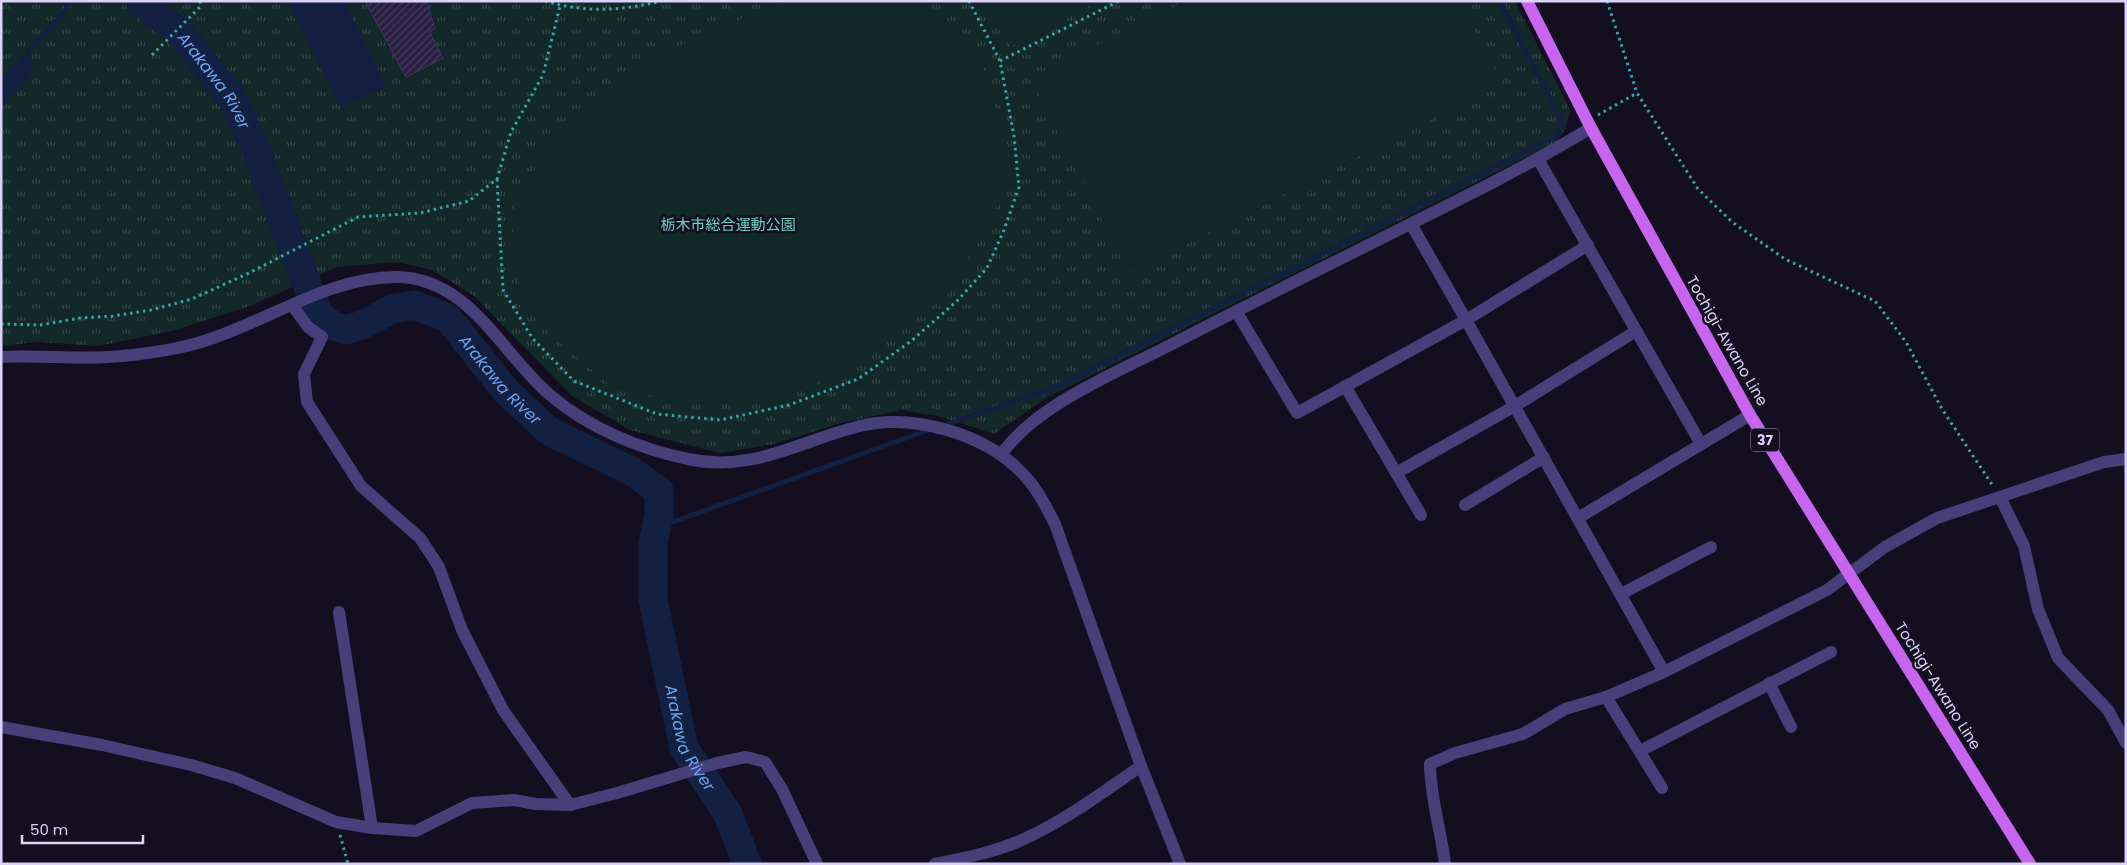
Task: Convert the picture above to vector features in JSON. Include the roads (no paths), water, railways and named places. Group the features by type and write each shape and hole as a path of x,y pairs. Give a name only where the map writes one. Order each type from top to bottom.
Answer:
{"main road":[{"name":"Tochigi-Awano Line","path":"1527,1 1591,128 1750,416 2030,864"}],"street":[{"path":"1001,455 1011,441 1027,425 1058,404 1236,311 1538,158 1591,128"},
{"path":"1538,158 1701,444"},
{"path":"1410,224 1544,457 1664,672"},
{"path":"1236,311 1297,413 1466,320 1588,245"},
{"path":"1,357 106,357 152,352 199,343 246,327 292,305 361,280 397,277 426,280 456,295 482,320 550,395 591,424 665,455 701,462 745,462 862,426 892,424 930,425 964,436 1001,455 1024,474 1043,501 1055,524 1141,766 1180,864"},
{"path":"292,305 308,327 322,337 304,374 307,402 361,486 420,538 439,567 462,630 503,710 570,805"},
{"path":"1396,473 1515,406 1636,331"},
{"path":"1345,386 1421,514"},
{"path":"1578,518 1750,416"},
{"path":"1465,505 1544,457"},
{"path":"1445,864 1441,833 1430,784 1430,764 1455,753 1523,734 1565,708 1606,696 1664,672 1827,590 1885,548 1937,518 2104,462 2126,459"},
{"path":"2000,497 2024,546 2038,609 2058,658 2108,710 2126,743"},
{"path":"1621,594 1711,546"},
{"path":"339,612 372,828"},
{"path":"1640,750 1831,652"},
{"path":"1769,684 1791,726"},
{"path":"1606,696 1662,788"},
{"path":"1,727 191,765 235,778 336,822 372,828 416,831 472,803 514,800 536,804 570,805 617,793 717,762 746,757 765,762 782,789 817,864"},
{"path":"934,864 965,858 1022,840 1064,819 1141,766"}],"water":[{"path":"287,1 344,1 386,85 341,108"},
{"path":"29,50 32,72 1,107 1,79"}],"waterway":[{"path":"29,50 65,12 69,1"},
{"name":"Arakawa River","path":"140,1 184,37 232,99 254,145 318,313 331,325 346,330 362,325 392,309 415,305 448,318 506,391 549,431 631,471 659,491 659,515 653,543 653,600 684,748 728,814 747,864"},
{"path":"942,426 1049,390 1558,135 1563,123 1500,1"},
{"path":"656,528 931,429"}],"park label":[{"name":"栃木市総合運動公園","path":"728,225"}]}
